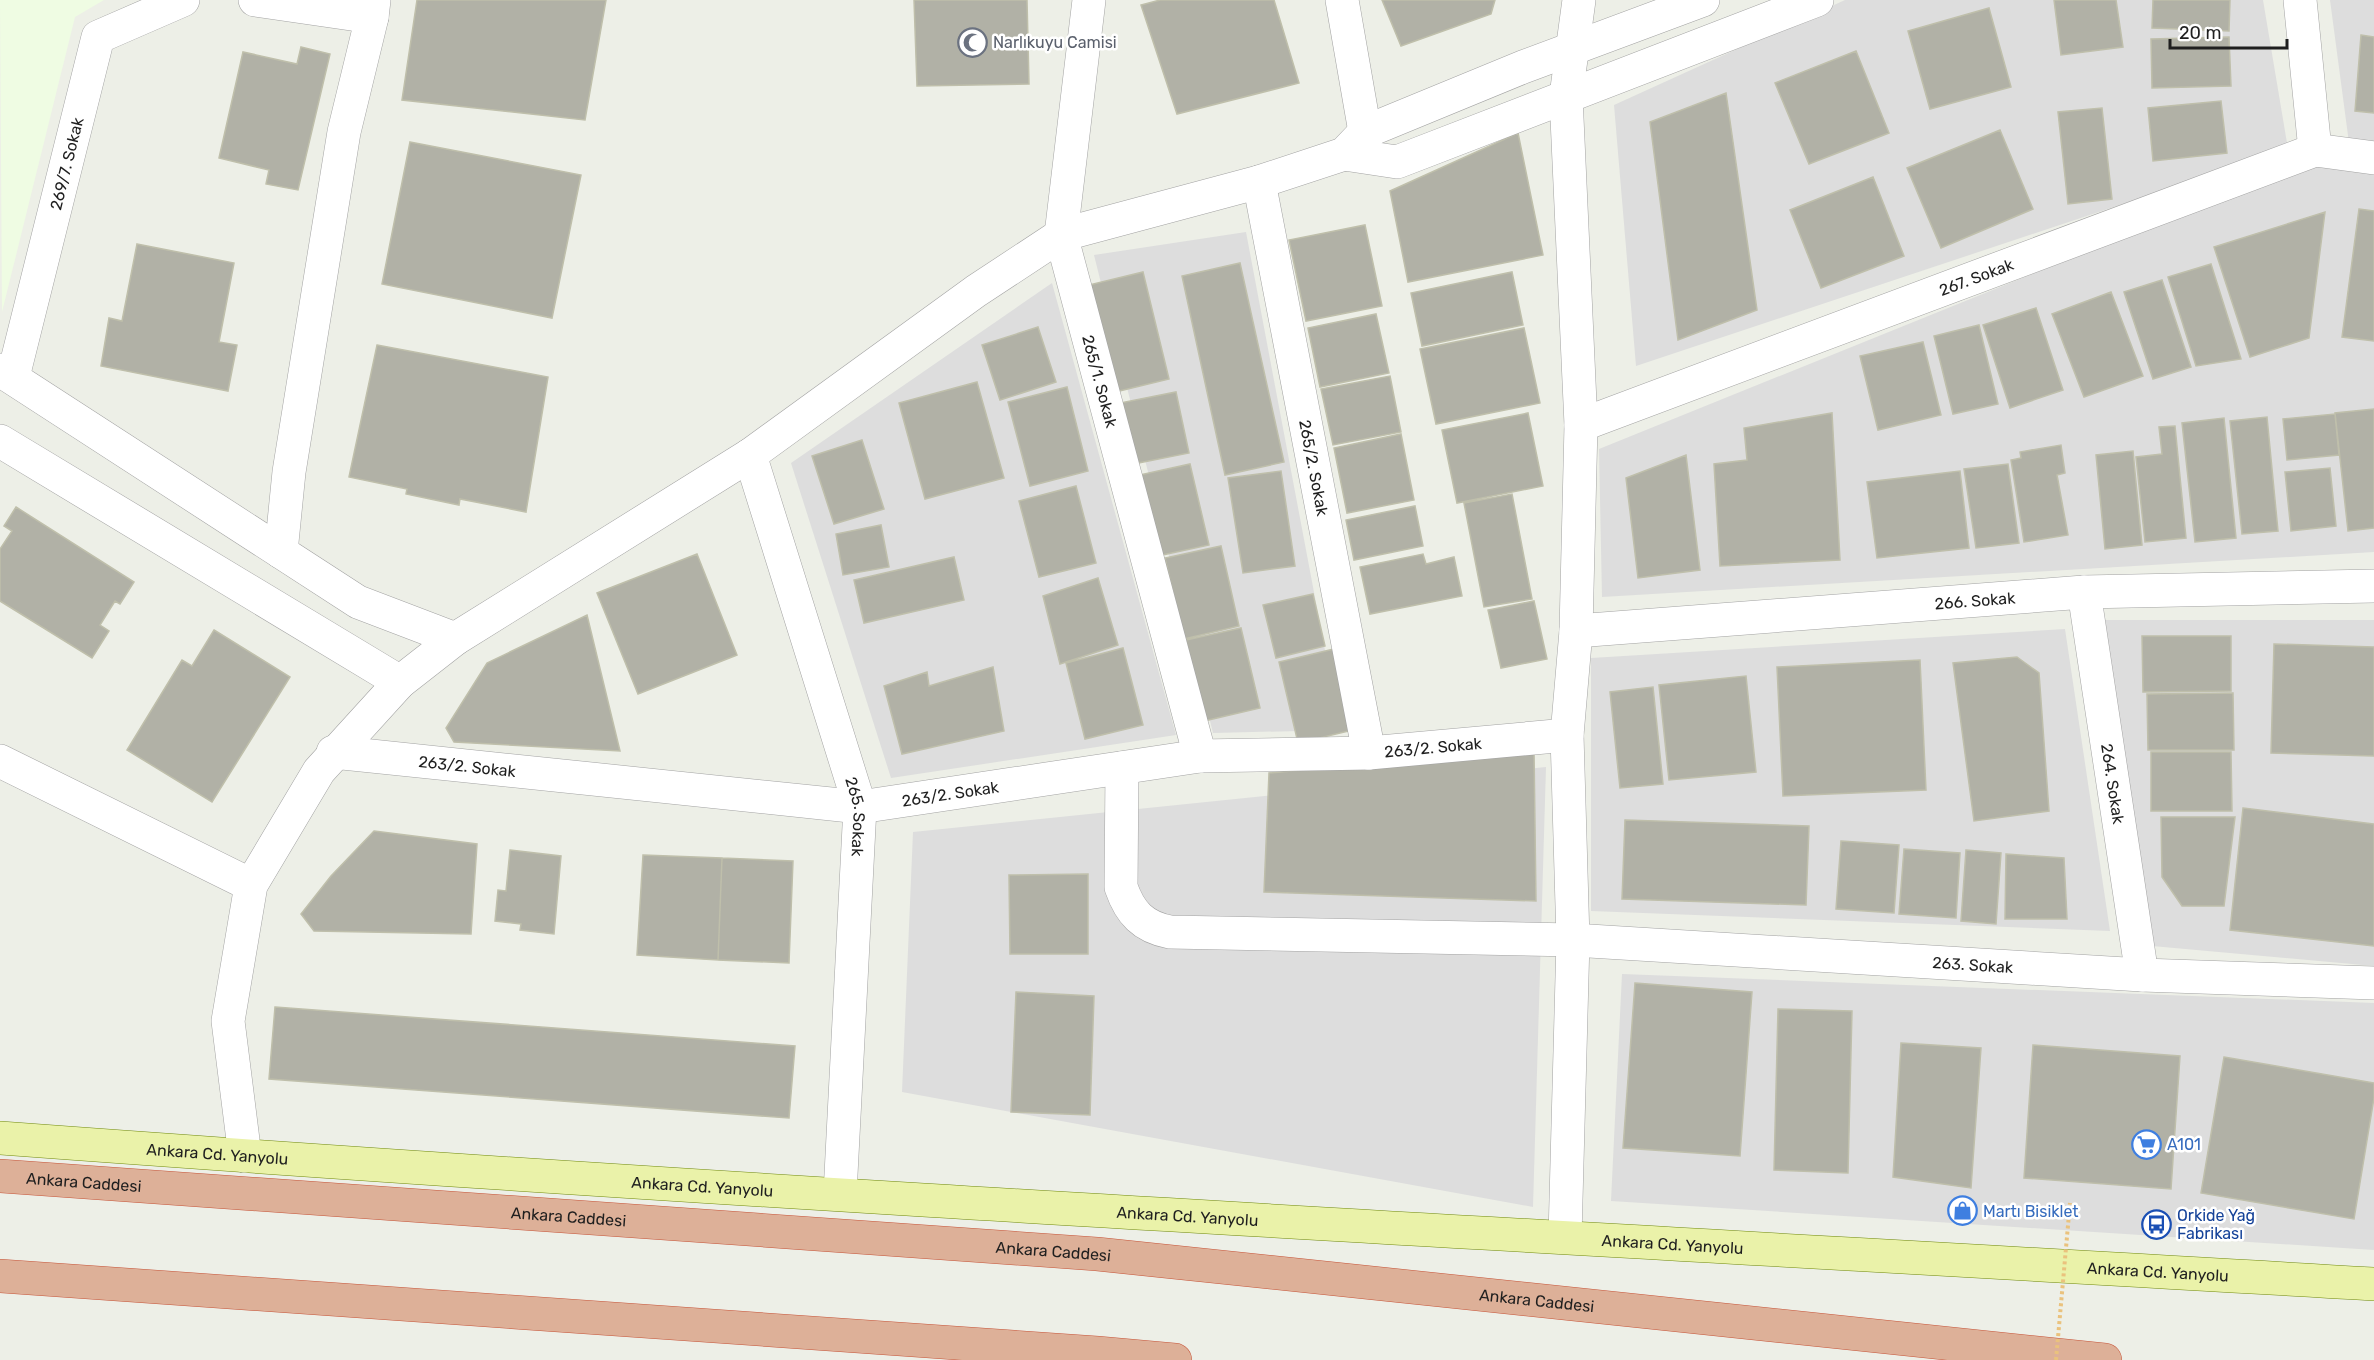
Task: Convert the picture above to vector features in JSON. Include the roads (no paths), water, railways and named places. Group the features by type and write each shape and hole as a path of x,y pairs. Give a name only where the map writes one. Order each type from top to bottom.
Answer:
{"highway":[{"name":"Ankara Caddesi","path":"0,1176 1097,1254 2104,1360"},
{"path":"0,1276 1174,1360"}],"main road":[{"name":"Ankara Cd. Yanyolu","path":"0,1138 840,1194 2374,1284"}],"street":[{"name":"269/7. Sokak","path":"7,373 98,37 183,0"},
{"path":"255,0 373,8 344,132 289,472 281,552"},
{"name":"265/1. Sokak","path":"1089,0 1061,235 1200,756"},
{"path":"1342,0 1354,143"},
{"path":"1565,1237 1573,940 1567,735 1576,631 1581,425 1566,96 1579,0"},
{"path":"245,1156 228,1020 251,885 319,771 333,752 400,682 455,639 750,455 976,291 1061,235 1259,182 1354,143 1523,67 1703,0"},
{"path":"1354,143 1397,162 1817,0"},
{"path":"2300,0 2315,150"},
{"name":"267. Sokak","path":"1581,425 2315,150 2374,158"},
{"name":"265/2. Sokak","path":"1259,182 1369,753"},
{"path":"7,373 358,602 455,639"},
{"path":"0,441 400,682"},
{"name":"265. Sokak","path":"750,455 860,807 840,1194"},
{"name":"266. Sokak","path":"1576,631 2084,592 2374,586"},
{"name":"264. Sokak","path":"2084,592 2142,975"},
{"name":"263/2. Sokak","path":"333,752 860,807 1200,756 1369,753 1567,735"},
{"path":"0,761 251,885"},
{"name":"263. Sokak","path":"1122,768 1121,886 1126,902 1135,915 1145,924 1170,932 1573,940 2142,975 2374,983"}],"place":[{"name":"Narlıkuyu Camisi","path":"972,42"},
{"name":"A101","path":"2146,1144"},
{"name":"Martı Bisiklet","path":"1962,1211"},
{"name":"Orkide Yağ Fabrikası","path":"2156,1224"}]}
